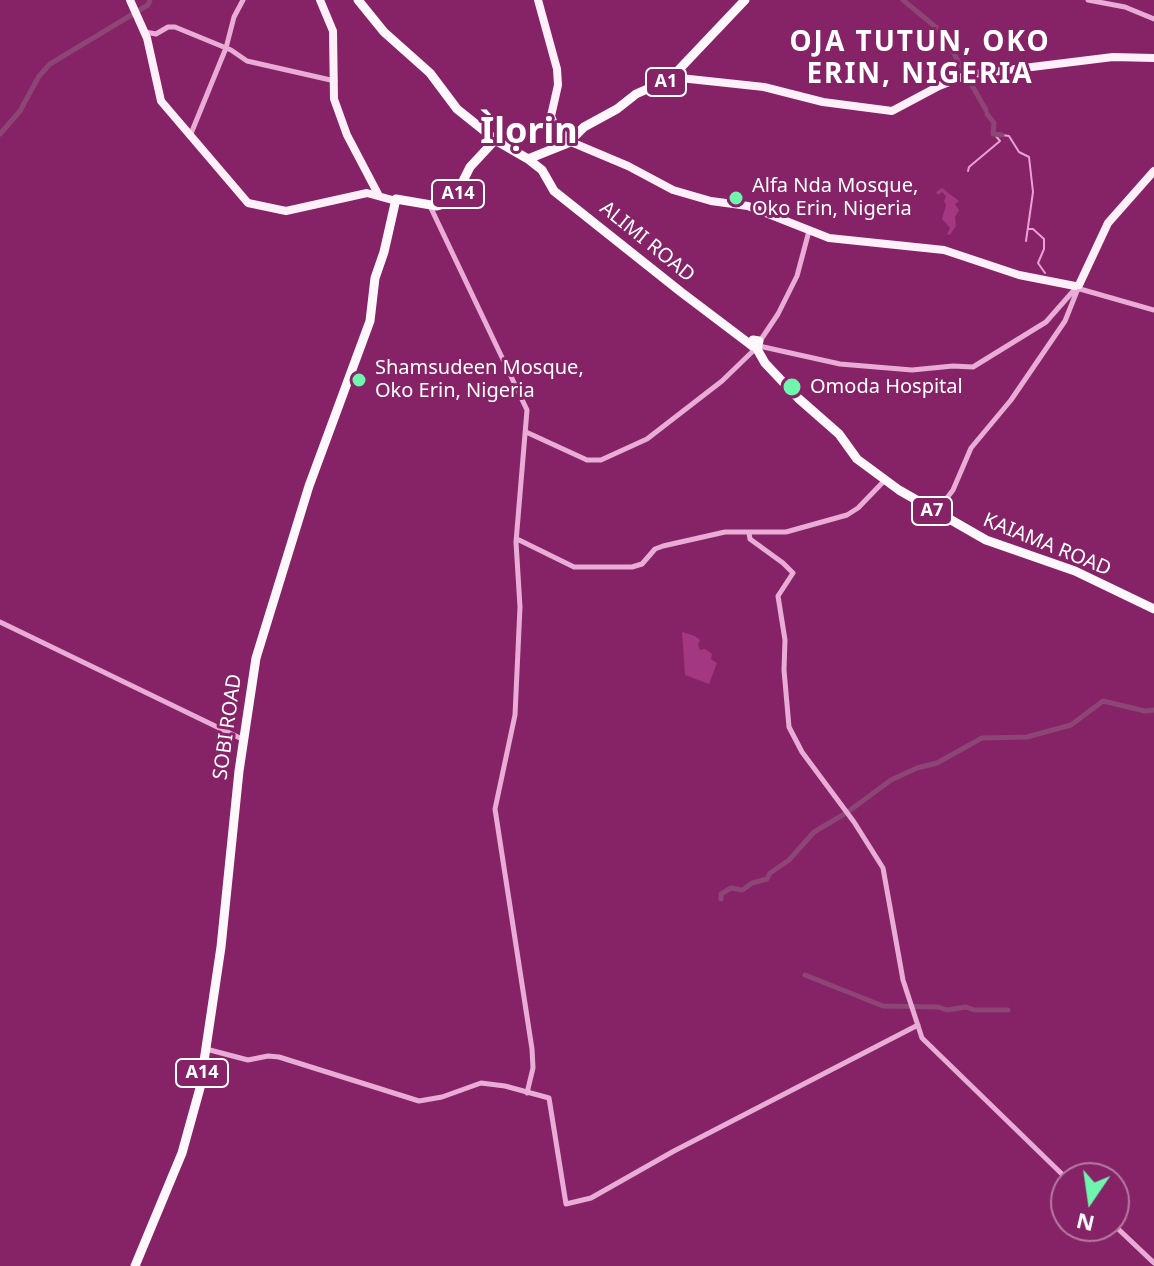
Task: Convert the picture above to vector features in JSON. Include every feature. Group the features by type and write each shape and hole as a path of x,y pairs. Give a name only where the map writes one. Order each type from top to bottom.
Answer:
{"highway":[{"name":"A1","path":"359,0 379,25 426,67 457,107 496,140 528,158 554,147"},
{"name":"A1","path":"496,140 530,159 569,140 636,92 672,77 744,0"},
{"name":"A14","path":"396,200 432,207 453,199 470,167 496,140"},
{"name":"KAIAMA ROAD","path":"530,159 545,173 554,190 682,291 757,344 762,359 774,373 839,434 859,461 882,481 986,540 1075,571 1154,610"},
{"name":"SOBI ROAD","path":"135,1266 191,1124 200,1088 230,868 243,739 256,658 317,463 370,321 375,275 384,252 396,200"}],"main road":[{"path":"131,0 147,33 162,97 231,184 251,204 285,210 377,193 396,200"},
{"path":"320,0 332,31 333,99 345,136 377,193"},
{"path":"538,0 557,69 558,85 551,116 569,140 627,165 673,190 711,201 748,206 837,240 943,250 1019,275 1075,288 1108,223 1154,171"},
{"path":"672,77 764,87 819,101 892,111 964,76 1123,56 1154,58"}],"street":[{"path":"191,135 243,0"},
{"path":"1088,0 1125,7 1154,19"},
{"path":"147,33 156,34 168,27 175,27 226,48 246,60 334,81"},
{"path":"432,207 493,342 526,405 517,539 520,607 515,715 495,809 532,1049 533,1068 527,1093"},
{"path":"526,432 587,460 601,460 647,439 722,381 753,351 778,314 798,275 809,230"},
{"path":"757,344 840,364 912,370 977,366 1046,322 1075,288"},
{"path":"1075,288 1154,310"},
{"path":"935,513 953,490 971,448 1011,400 1065,321 1075,288"},
{"path":"517,539 574,567 632,567 642,564 655,549 663,546 724,533 786,532 847,515 858,508 882,481"},
{"path":"749,533 750,539 793,573 778,596 785,640 789,727 802,752 854,822 883,868 903,980 922,1038 1050,1162"},
{"path":"0,622 243,739"},
{"path":"205,1048 248,1060 279,1057 422,1101 481,1083 550,1099 566,1204 591,1198 674,1151 918,1025"},
{"path":"1130,1240 1154,1263"}],"shaded area":[{"path":"942,188 959,201 955,204 959,210 955,217 956,226 950,235 947,234 950,228 942,219 946,196 936,192"},
{"path":"682,632 700,640 700,650 705,649 712,654 711,659 717,663 709,684 685,675"}],"waterway":[{"path":"0,134 20,111 39,76 50,64 148,5 150,0"},
{"path":"903,0 937,28 986,110"},
{"path":"987,114 994,123 993,134 1002,135"},
{"path":"968,171 1000,141 995,135"},
{"path":"1002,135 1009,136 1019,152 1029,157 1033,192 1026,241"},
{"path":"1029,229 1044,239 1044,249 1038,263 1045,273"},
{"path":"849,811 891,780 937,763 982,738 1027,737 1071,725 1103,701 1145,711 1154,710"},
{"path":"744,889 767,879 814,832 846,813"},
{"path":"721,899 721,894 731,888 742,890"},
{"path":"805,975 883,1006 1008,1010"}],"place":[{"name":"Alfa Nda Mosque, Oko Erin, Nigeria","path":"736,198"},
{"name":"Shamsudeen Mosque, Oko Erin, Nigeria","path":"359,380"},
{"name":"Omoda Hospital","path":"792,387"}],"district":[{"name":"OJA TUTUN, OKO ERIN, NIGERIA","path":"920,59"},
{"name":"Ìlọrin","path":"529,133"}]}
